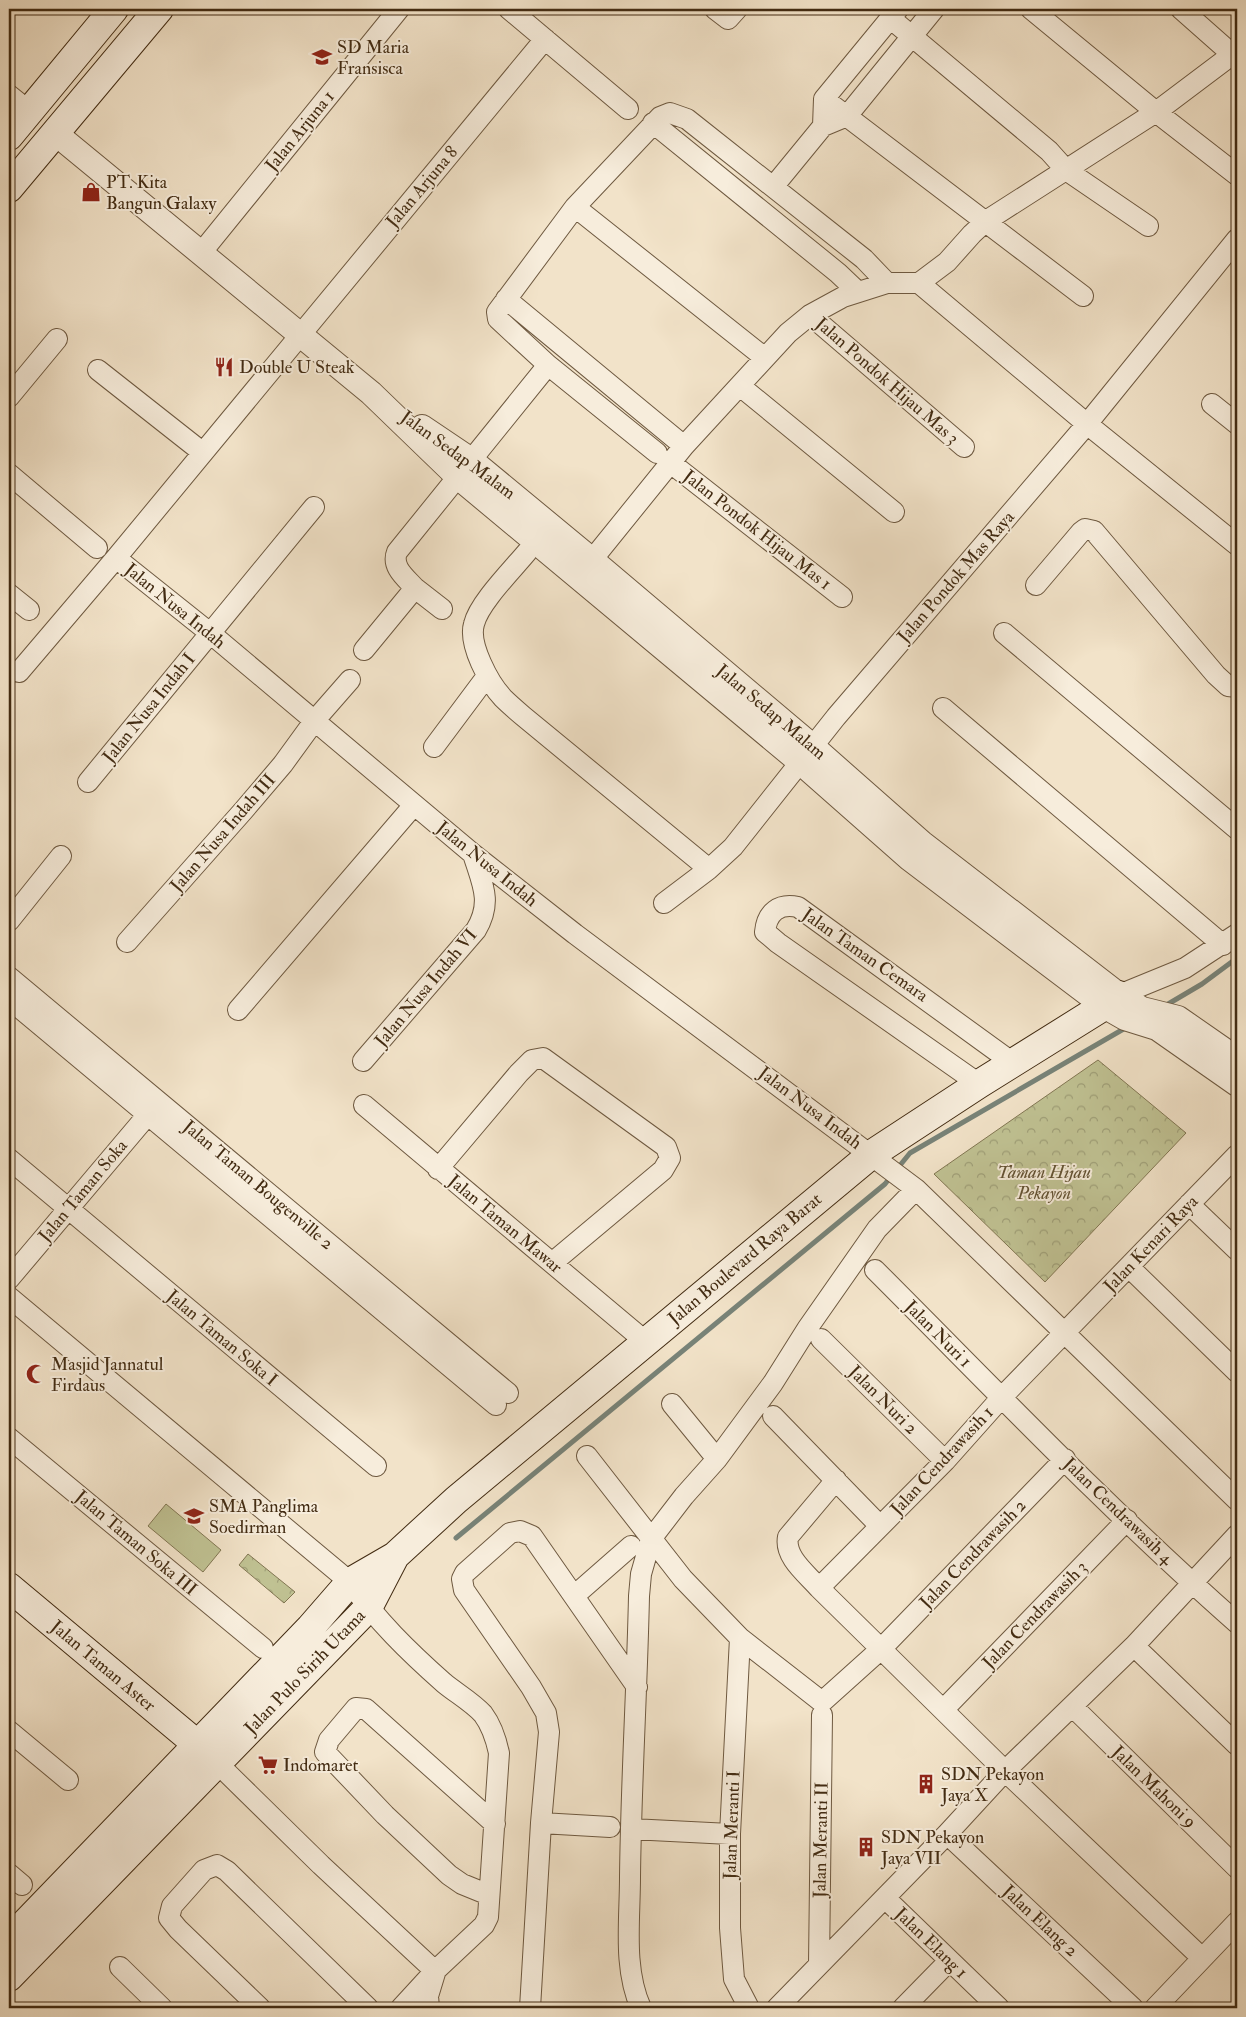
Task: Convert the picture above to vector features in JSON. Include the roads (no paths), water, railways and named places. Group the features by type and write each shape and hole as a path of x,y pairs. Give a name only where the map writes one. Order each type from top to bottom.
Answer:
{"main road":[{"path":"9,136 19,103 114,9"},
{"path":"9,188 159,9"},
{"name":"Jalan Boulevard Raya Barat","path":"395,1556 456,1500 646,1342 878,1158 979,1084 1013,1063 1122,1007"},
{"name":"Jalan Pulo Sirih Utama","path":"207,1754 350,1582 395,1556"},
{"name":"Jalan Pulo Sirih Utama","path":"9,1940 157,1805 207,1754 368,1608 395,1556"},
{"name":"Jalan Taman Aster","path":"9,1587 207,1754"},
{"name":"Jalan Pulo Sirih Utama","path":"9,1977 157,1805"}],"street":[{"name":"Jalan Arjuna 1","path":"201,253 399,9"},
{"path":"509,9 628,109"},
{"path":"773,187 823,126 847,116 934,9"},
{"path":"1031,9 1156,112 1237,175"},
{"path":"585,568 664,458 684,446 788,334 810,315 843,297 887,283 918,283 947,262 986,221 1156,112 1235,53 1181,9"},
{"path":"823,126 824,99 894,14 911,37 1049,151 1066,170 1148,226"},
{"name":"Jalan Arjuna 8","path":"19,672 116,558 299,334 545,39"},
{"path":"824,99 1083,296"},
{"path":"858,292 838,273 653,123 667,114 681,116 864,259 887,283"},
{"name":"Jalan Pondok Hijau Mas 1","path":"653,123 575,207 497,312 498,320 548,365 842,597"},
{"name":"Jalan Sedap Malam","path":"55,133 585,568 806,754 922,843 1122,1007 1157,1028 1237,1084"},
{"path":"575,207 765,358"},
{"name":"Jalan Pondok Mas Raya","path":"664,903 709,869 733,847 806,754 958,573 1087,424 1237,240"},
{"path":"918,283 1087,424 1237,545"},
{"path":"506,299 684,446"},
{"name":"Jalan Pondok Hijau Mas 3","path":"810,315 964,447"},
{"path":"9,397 57,339"},
{"path":"442,609 415,588 396,567 394,558 396,552 548,365"},
{"path":"98,370 202,452"},
{"path":"740,386 894,512"},
{"path":"1212,404 1237,424"},
{"path":"9,474 97,548"},
{"name":"Jalan Nusa Indah I","path":"88,782 314,507"},
{"path":"1036,585 1081,532 1085,529 1094,531 1216,675 1234,689"},
{"path":"527,552 482,608 473,624 474,644 487,676 502,697 523,716 709,869"},
{"name":"Jalan Nusa Indah","path":"116,558 210,633 473,854 575,934 878,1158 910,1184 1237,1500"},
{"path":"364,650 415,588"},
{"path":"9,594 29,610"},
{"path":"1004,633 1237,829"},
{"path":"434,747 487,676"},
{"name":"Jalan Nusa Indah III","path":"126,942 283,764 314,720 350,680"},
{"path":"943,708 1230,940 1122,1007"},
{"path":"238,1010 414,805"},
{"name":"Jalan Nusa Indah VI","path":"363,1061 476,930 484,918 485,890 473,854"},
{"path":"9,920 61,856"},
{"name":"Jalan Taman Cemara","path":"979,1084 778,943 765,932 766,922 776,910 787,905 798,907 1013,1063"},
{"name":"Jalan Taman Bougenville 2","path":"9,977 153,1108 502,1399"},
{"name":"Jalan Taman Bougenville 2","path":"9,999 153,1108"},
{"name":"Jalan Sedap Malam","path":"1122,1007 1178,1018 1237,1059"},
{"path":"438,1169 519,1073 532,1060 543,1058 666,1147 670,1158 663,1170 552,1263"},
{"name":"Jalan Taman Mawar","path":"364,1105 646,1342"},
{"name":"Jalan Taman Soka","path":"9,1280 153,1108"},
{"name":"Jalan Kenari Raya","path":"1065,1333 1237,1155"},
{"name":"Jalan Taman Soka I","path":"9,1159 376,1466"},
{"path":"642,2008 637,1998 630,1970 631,1829 641,1574 651,1539 684,1496 718,1459 773,1383 807,1329 876,1229 910,1184"},
{"path":"1189,1204 1237,1250"},
{"path":"1129,1267 1237,1372"},
{"name":"Jalan Nuri 1","path":"875,1270 1002,1397"},
{"path":"9,1297 350,1582 368,1608 387,1629 482,1714 494,1732 499,1753 488,1917 484,1925 435,1971 401,2008"},
{"name":"Jalan Cendrawasih 1","path":"819,1588 945,1461 1002,1397 1065,1333"},
{"name":"Jalan Nuri 2","path":"821,1339 945,1461"},
{"name":"Jalan Cendrawasih 4","path":"1002,1397 1193,1584 1237,1623"},
{"path":"672,1404 718,1459"},
{"path":"773,1416 880,1526"},
{"name":"Jalan Taman Soka III","path":"9,1438 263,1648"},
{"path":"587,1456 683,1578 740,1638"},
{"name":"Jalan Cendrawasih 2","path":"740,1638 822,1702 881,1649 1065,1459"},
{"path":"836,1480 795,1527 788,1540 792,1557 819,1588 881,1649 1202,1958"},
{"name":"Jalan Cendrawasih 3","path":"944,1709 1127,1520"},
{"path":"530,2008 541,1824 549,1732 548,1720 531,1687 464,1590 462,1579 468,1569 510,1533 520,1531 532,1536 637,1687"},
{"path":"777,2008 947,1834 1005,1770 1134,1646 1237,1535"},
{"path":"574,1596 631,1546"},
{"name":"Jalan Meranti I","path":"740,1638 730,1834 730,1928 732,1970 736,1986 749,2008"},
{"path":"1134,1646 1237,1745"},
{"name":"Jalan Mahoni 9","path":"1072,1706 1237,1868"},
{"path":"489,1895 457,1881 385,1815 325,1752 329,1740 356,1708 366,1708 495,1824"},
{"name":"Jalan Meranti II","path":"819,1966 822,1715"},
{"path":"9,1731 68,1780"},
{"path":"207,1754 321,1865 435,1971"},
{"path":"541,1824 610,1827"},
{"path":"631,1829 730,1834"},
{"name":"Jalan Elang 2","path":"947,1834 1132,2008"},
{"path":"260,2008 169,1918 172,1906 204,1870 217,1865 227,1871 368,2008"},
{"name":"Jalan Elang 1","path":"885,1898 999,2008"},
{"path":"1155,2008 1237,1922"},
{"path":"903,2008 949,1961"},
{"path":"120,1967 162,2008"},
{"path":"429,2008 428,1996 435,1971"}],"waterway":[{"path":"1163,1007 1202,984 1237,958"},
{"path":"897,1169 910,1153 1127,1027"},
{"path":"456,1538 885,1184 892,1175"}],"place":[{"name":"SD Maria Fransisca","path":"322,57"},
{"name":"PT. Kita Bangun Galaxy","path":"91,192"},
{"name":"Double U Steak","path":"224,367"},
{"name":"Masjid Jannatul Firdaus","path":"36,1374"},
{"name":"SMA Panglima Soedirman","path":"194,1516"},
{"name":"Indomaret","path":"268,1765"},
{"name":"SDN Pekayon Jaya X","path":"926,1784"},
{"name":"SDN Pekayon Jaya VII","path":"866,1847"}],"park label":[{"name":"Taman Hijau Pekayon","path":"1044,1182"}]}
